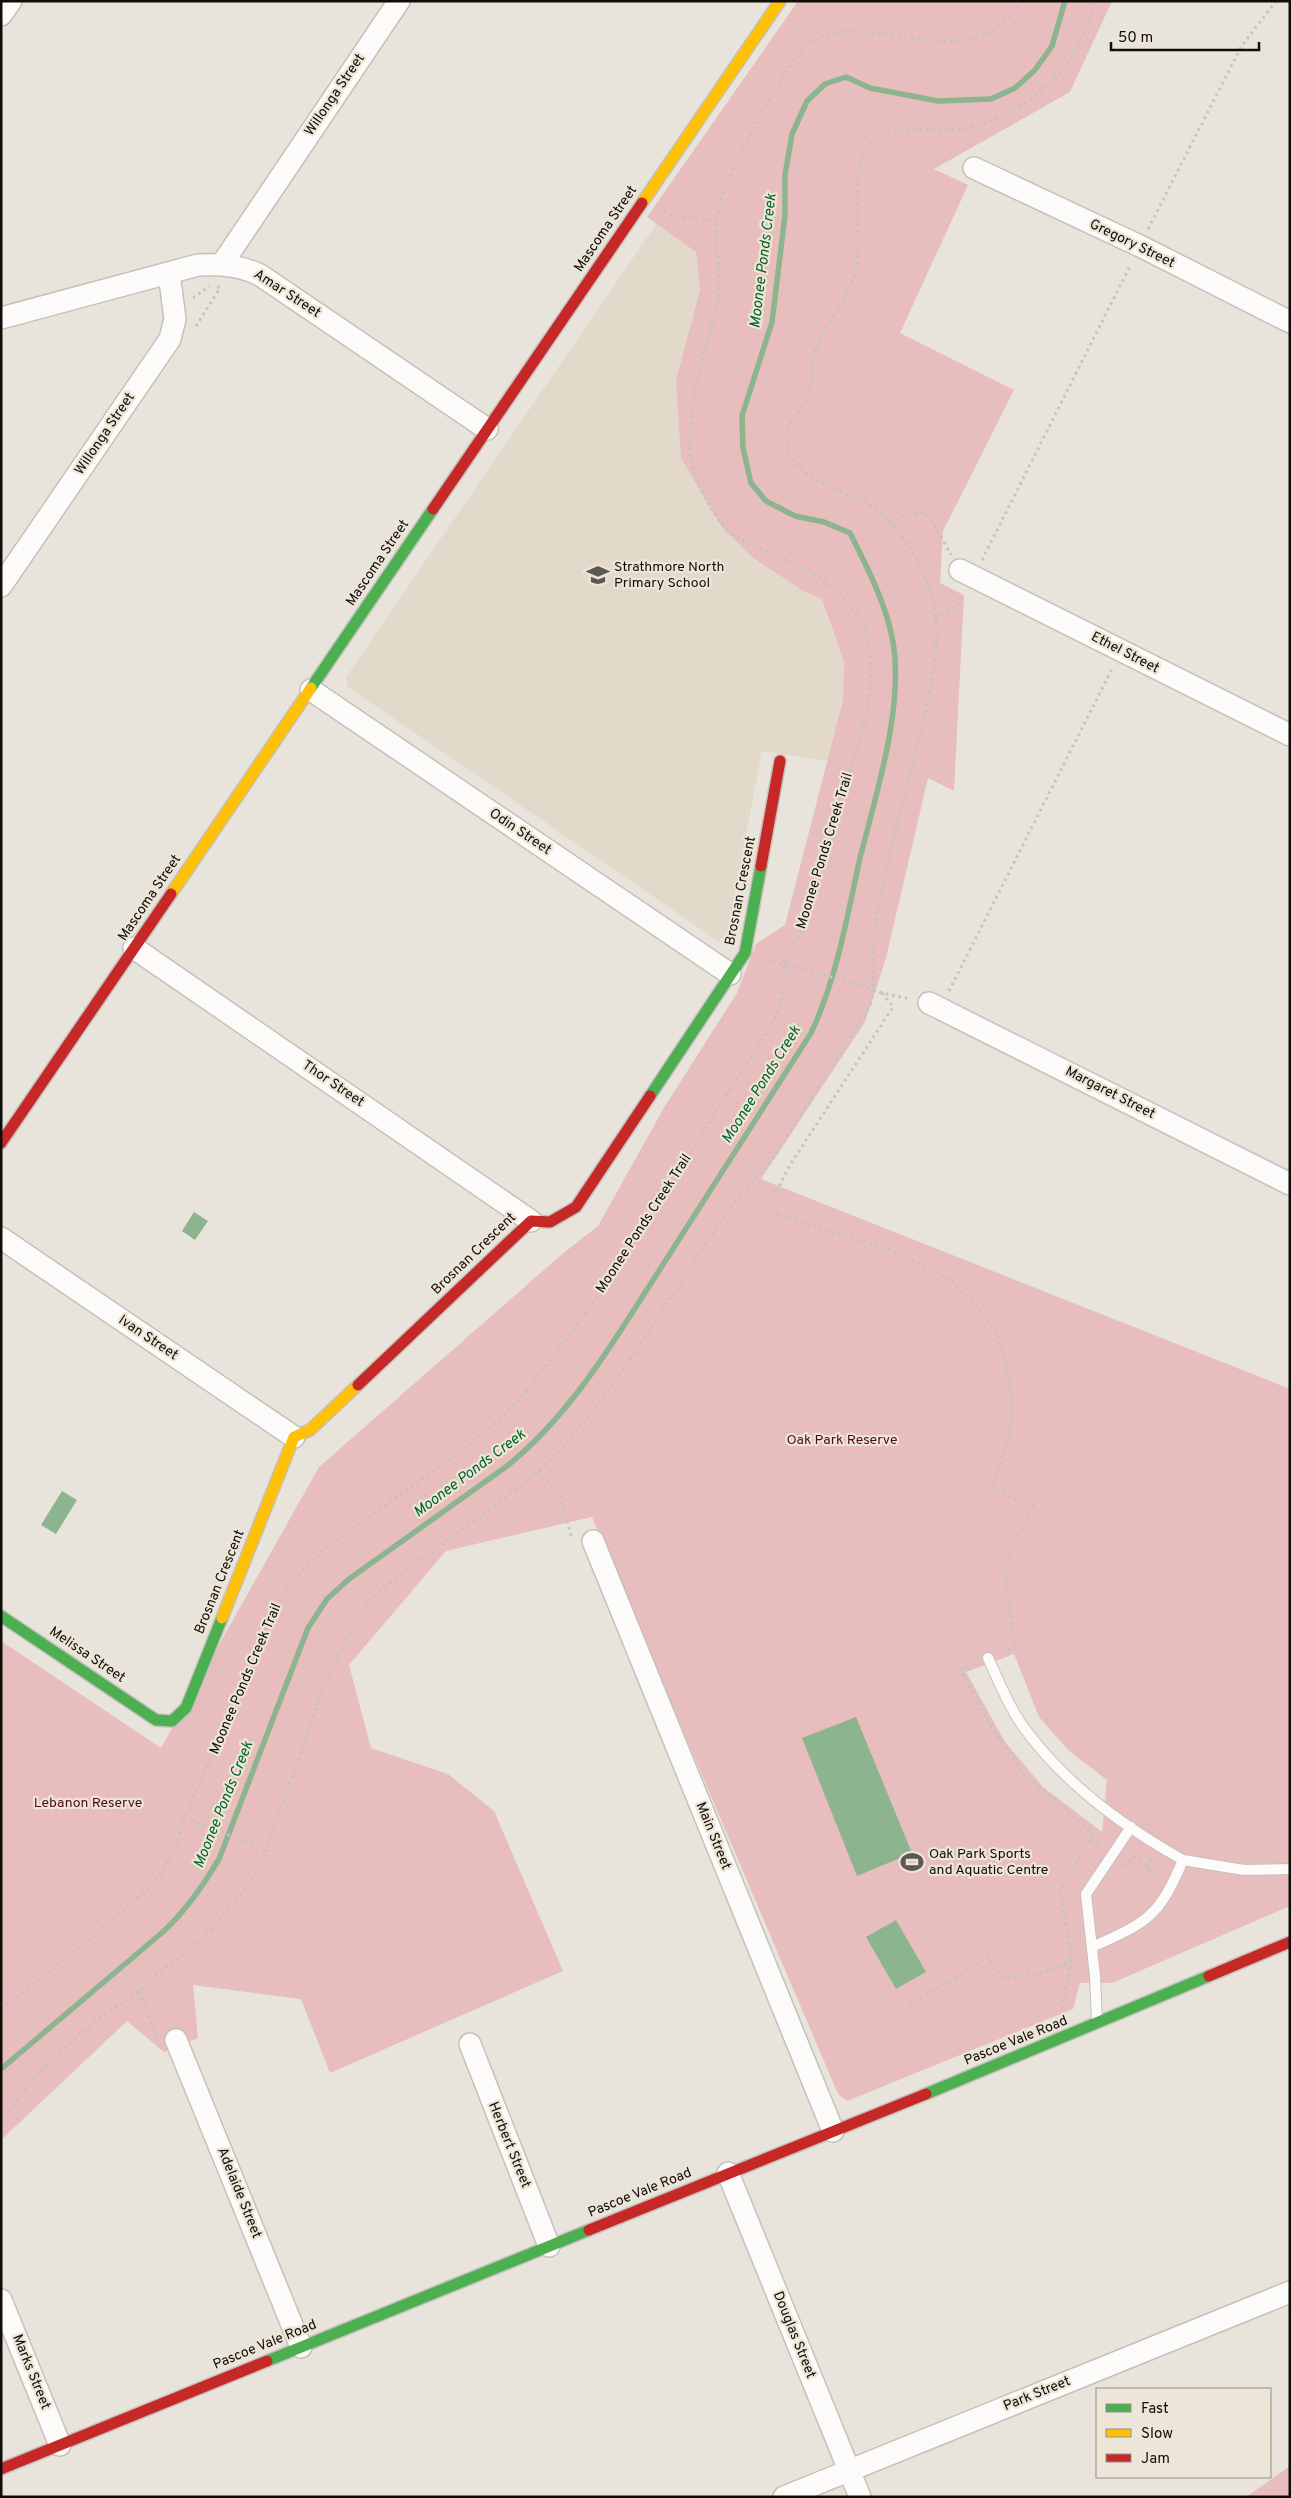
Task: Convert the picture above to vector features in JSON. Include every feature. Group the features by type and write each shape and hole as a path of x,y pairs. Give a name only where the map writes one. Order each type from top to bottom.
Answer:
{"main road":[{"name":"Mascoma Street","path":"1,1143 780,1"},
{"name":"Brosnan Crescent","path":"156,1720 172,1721 186,1708 294,1437 310,1430 531,1221 542,1224 556,1222 576,1207 745,953 780,761"},
{"name":"Melissa Street","path":"1,1616 156,1720"},
{"name":"Pascoe Vale Road","path":"1,2469 1097,2024 1290,1942"}],"street":[{"path":"1,15 11,1"},
{"name":"Willonga Street","path":"222,264 399,1"},
{"name":"Gregory Street","path":"974,168 1140,246 1290,322"},
{"name":"Amar Street","path":"1,318 198,265 222,264 244,267 260,275 487,429"},
{"name":"Willonga Street","path":"1,586 170,339 175,313 169,273"},
{"name":"Ethel Street","path":"967,574 1290,735"},
{"name":"Odin Street","path":"311,690 730,974"},
{"name":"Thor Street","path":"134,948 531,1221"},
{"name":"Margaret Street","path":"935,1006 1290,1184"},
{"name":"Ivan Street","path":"1,1238 294,1437"},
{"name":"Main Street","path":"583,1541 833,2131"},
{"name":"Adelaide Street","path":"168,2043 301,2347"},
{"name":"Herbert Street","path":"470,2044 549,2246"},
{"name":"Douglas Street","path":"728,2173 860,2497"},
{"name":"Park Street","path":"784,2497 1290,2292"},
{"name":"Marks Street","path":"1,2300 60,2445"}],"lane":[{"path":"988,1658 1024,1728 1046,1756 1096,1801 1131,1827 1183,1860 1244,1870 1290,1869"},
{"path":"1097,2024 1092,1947 1086,1894 1131,1827"},
{"path":"1092,1947 1135,1928 1154,1913 1169,1894 1183,1860"}],"path":[{"name":"Moonee Ponds Creek Trail","path":"1,2009 67,1958 148,1889 161,1874 176,1846 184,1818 236,1705 264,1632 280,1599 298,1575 324,1550 434,1471 495,1423 532,1385 606,1286 771,1025 779,1009 783,993 784,965 802,930 867,714 870,687 870,656 863,621 841,594 816,575 790,561 758,549 730,532 709,505 695,478 689,444 693,399 718,296 720,269 716,221 730,176 790,65 807,43 835,33 868,32 941,42 972,39 998,29 1020,1"},
{"path":"1,2122 35,2077 62,2050 104,2014 140,1991 160,1971 192,1948 215,1926 251,1881 266,1852 322,1691 358,1616 385,1586 449,1541 539,1471 561,1450 596,1408 717,1227 746,1188 771,1162 870,1006 874,990 874,944 880,895 928,703 934,665 935,617 932,594 923,573 892,525 877,510 862,501 812,479 794,461 786,440 790,426 807,398 815,353 855,274 859,253 858,182 865,148 874,140 887,135 904,132 956,130 982,123 1007,113 1032,98 1052,81 1068,63 1079,45 1095,1"},
{"path":"935,617 956,607 967,574 1140,246 1241,47 1276,1"},
{"path":"645,198 674,217 689,216 716,221"},
{"path":"892,525 904,515 923,513 930,517 967,574"},
{"path":"745,953 858,984 882,993 935,1006 1113,666"},
{"path":"882,993 893,1007 790,1165 772,1200 778,1216 887,1249 933,1270 953,1283 977,1306 997,1333 1006,1365 1013,1403 1010,1432 992,1489 1033,1506 1005,1564 1009,1607 1016,1648 961,1670 990,1725 1025,1775 1089,1830 1091,1840 1124,1866 1133,1857 1160,1877 1154,1888 1169,1894"},
{"path":"539,1471 559,1494 583,1541"},
{"path":"184,1818 252,1844 266,1852"},
{"path":"1062,2008 1072,1958 1060,1890 1091,1840"},
{"path":"909,2004 951,1981 987,1956 1001,1977 1029,1976 1057,1969 1072,1958"},
{"path":"140,1991 168,2043"}],"shaded area":[{"name":"Strathmore North Primary School","path":"657,223 696,252 700,290 676,380 752,558 805,592 822,599 844,662 843,700 827,761 762,751 727,935 718,941 348,687 346,677"},
{"path":"194,1212 208,1221 195,1240 182,1231"},
{"path":"62,1491 77,1500 56,1534 41,1525"},
{"path":"856,1717 912,1853 857,1876 802,1738"},
{"path":"896,1920 926,1972 896,1989 866,1937"}],"green space":[{"path":"798,1 1112,1 1070,92 934,169 968,185 900,333 1014,390 943,531 940,583 964,595 954,791 928,778 886,958 865,1022 761,1179 1290,1389 1290,1906 1112,1983 1080,1983 1073,2009 847,2101 838,2094 592,1517 446,1551 349,1665 371,1748 448,1774 494,1811 563,1971 330,2073 301,1999 193,1985 198,2038 164,2052 127,2021 1,2140 1,1641 161,1748 319,1467 561,1255 598,1226 665,1106 737,993 756,944 785,925 843,700 844,662 822,599 805,592 753,558 722,527 681,458 676,380 700,290 696,252 647,217","holes":["1014,1654 1039,1717 1068,1750 1107,1780 1102,1832 1043,1787 1005,1742 966,1672"]},
{"path":"1290,2466 1290,2496 1246,2497"}],"waterway":[{"name":"Moonee Ponds Creek","path":"1,2069 164,1931 187,1906 219,1859 308,1628 327,1599 349,1579 507,1466 553,1422 611,1346 811,1033 835,969 887,751 895,695 895,668 893,642 886,613 850,533 824,522 795,516 766,501 751,483 743,448 742,416 772,322 785,215 785,175 792,134 807,101 825,84 846,77 870,88 938,101 991,99 1015,88 1035,70 1052,46 1065,1"}],"traffic: fast":[{"path":"311,688 433,509"},
{"path":"650,1096 745,953 761,866"},
{"path":"1,1616 156,1720 172,1721 186,1708 222,1618"},
{"path":"926,2094 1209,1976"},
{"path":"267,2361 589,2230"}],"traffic: slow":[{"path":"642,203 780,1"},
{"path":"171,894 311,688"},
{"path":"222,1618 294,1437 310,1430 358,1385"}],"traffic: jam":[{"path":"433,509 642,203"},
{"path":"761,866 780,761"},
{"path":"1,1143 171,894"},
{"path":"358,1385 531,1221 550,1222 576,1207 650,1096"},
{"path":"1209,1976 1290,1942"},
{"path":"589,2230 926,2094"},
{"path":"1,2469 267,2361"}],"place":[{"name":"Strathmore North Primary School","path":"598,575"},
{"name":"Oak Park Sports and Aquatic Centre","path":"912,1862"}],"park label":[{"name":"Oak Park Reserve","path":"842,1440"},
{"name":"Lebanon Reserve","path":"88,1803"}]}
